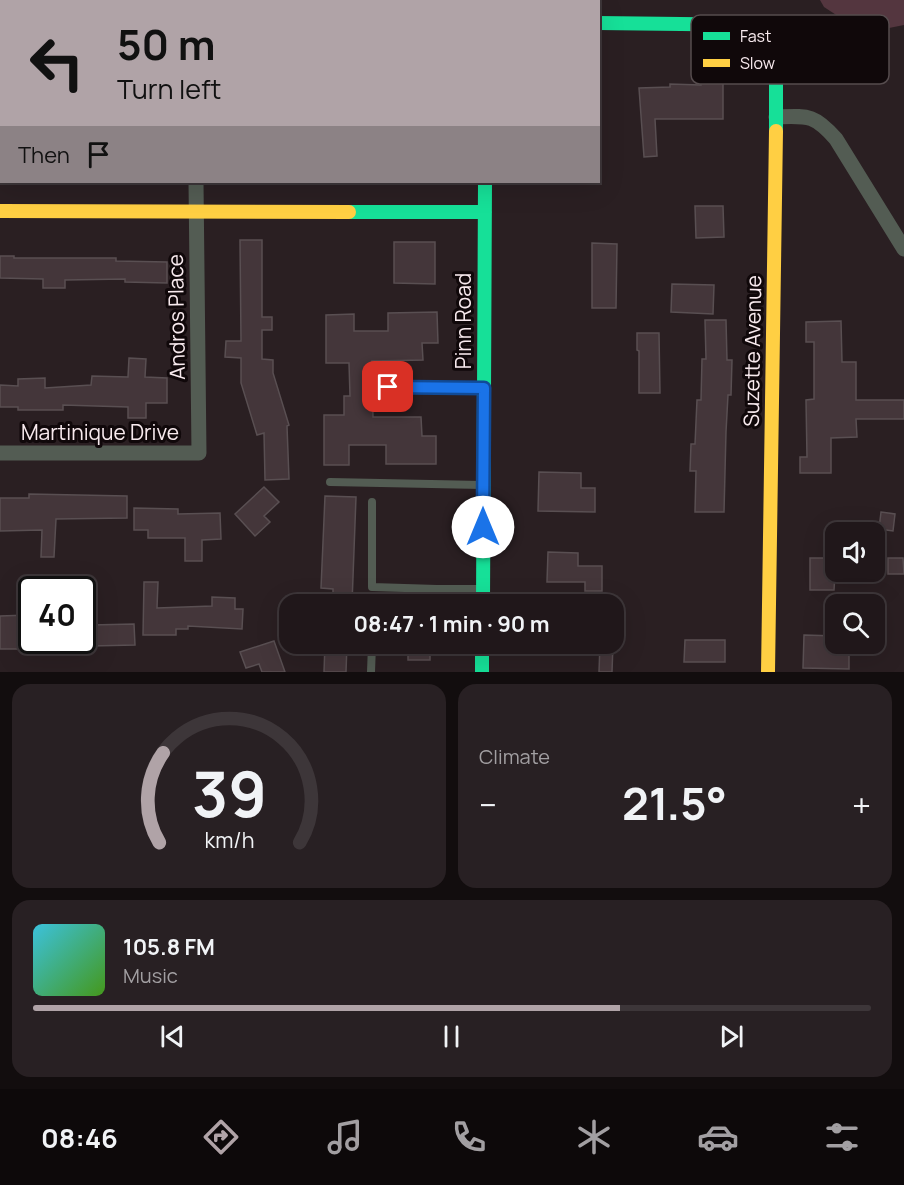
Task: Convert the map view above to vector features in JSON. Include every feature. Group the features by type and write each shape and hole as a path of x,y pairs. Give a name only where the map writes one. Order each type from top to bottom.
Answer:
{"street":[{"name":"Suzette Avenue","path":"600,23 691,24"},
{"name":"Suzette Avenue","path":"768,672 776,84"},
{"path":"776,117 802,116 815,119 825,126 836,139 904,249"},
{"name":"Andros Place","path":"196,183 199,453"},
{"name":"Pinn Road","path":"483,594 485,183"},
{"path":"0,211 484,212"},
{"name":"Martinique Drive","path":"0,453 199,453"},
{"path":"482,654 482,672"}],"lane":[{"path":"388,387 484,388"},
{"path":"330,482 483,485"},
{"path":"372,502 372,587 483,589"},
{"path":"437,589 437,594"},
{"path":"370,672 371,654"}],"shaded area":[{"path":"820,0 904,0 904,25 889,28 889,15 836,15 824,7"}],"building":[{"path":"670,84 723,84 723,119 655,119 657,156 644,157 639,88 670,87"},
{"path":"695,206 723,206 724,237 696,238"},
{"path":"240,240 262,240 262,317 272,317 272,330 262,330 262,359 273,360 273,373 289,425 287,426 289,479 265,480 264,433 257,435 241,383 241,358 225,357 226,341 241,341"},
{"path":"394,242 435,242 435,284 394,283"},
{"path":"592,243 617,244 616,308 592,308"},
{"path":"0,256 116,258 116,261 167,262 167,283 125,282 125,279 65,280 65,288 43,288 43,279 0,278"},
{"path":"672,284 714,285 713,314 671,312"},
{"path":"437,312 438,343 422,343 423,360 372,361 373,417 421,417 422,436 436,436 436,464 386,464 386,445 349,445 349,465 324,465 324,415 344,415 344,396 350,396 349,363 326,363 326,315 354,314 354,331 388,331 388,313"},
{"path":"705,320 726,320 727,360 732,360 731,395 728,395 726,432 724,512 695,512 696,471 690,471 691,444 695,444 697,400 701,400 702,359 706,359"},
{"path":"841,321 842,362 856,362 856,400 904,400 904,419 856,419 857,437 831,438 831,473 800,473 800,457 807,457 806,400 814,399 814,342 806,342 806,322"},
{"path":"637,333 659,333 660,393 639,393"},
{"path":"129,358 146,359 145,377 167,378 167,403 146,403 146,418 128,418 128,407 63,405 63,410 18,410 18,407 0,407 0,385 18,386 18,379 45,378 45,388 91,385 92,376 128,377"},
{"path":"539,472 581,473 581,488 595,488 595,512 538,511"},
{"path":"264,487 279,502 264,516 270,522 255,536 235,514"},
{"path":"29,494 127,496 127,518 56,519 54,557 41,557 42,530 0,531 0,498 29,498"},
{"path":"325,496 356,497 352,594 333,594 333,589 321,588"},
{"path":"134,508 178,509 178,514 220,513 221,539 202,540 202,561 185,561 185,538 148,538 148,530 134,530"},
{"path":"881,512 895,514 893,531 885,530 885,522 880,522"},
{"path":"548,552 578,553 578,566 602,566 602,591 585,591 585,582 547,582"},
{"path":"810,558 825,558 825,582 834,582 834,590 810,590"},
{"path":"888,558 903,558 904,574 888,574"},
{"path":"144,582 158,582 157,608 212,606 212,597 235,598 235,609 243,609 242,629 188,626 188,629 176,629 176,635 143,635"},
{"path":"18,615 18,649 0,649 0,616"},
{"path":"134,624 135,645 96,646 96,625"},
{"path":"804,635 825,636 825,654 849,654 849,669 803,668"},
{"path":"685,640 725,640 725,662 684,662"},
{"path":"274,641 285,672 262,672 259,664 246,668 240,652"},
{"path":"325,654 347,654 346,672 324,672"},
{"path":"408,654 430,654 430,660 408,660"},
{"path":"600,654 613,654 612,672 599,672"}],"traffic: fast":[{"path":"600,23 691,24"},
{"path":"776,84 776,131"},
{"path":"483,594 485,183"},
{"path":"349,212 485,212"},
{"path":"482,654 482,672"}],"traffic: slow":[{"path":"768,672 776,131"},
{"path":"0,211 349,212"}],"route":[{"path":"388,387 484,388 483,527"}]}
